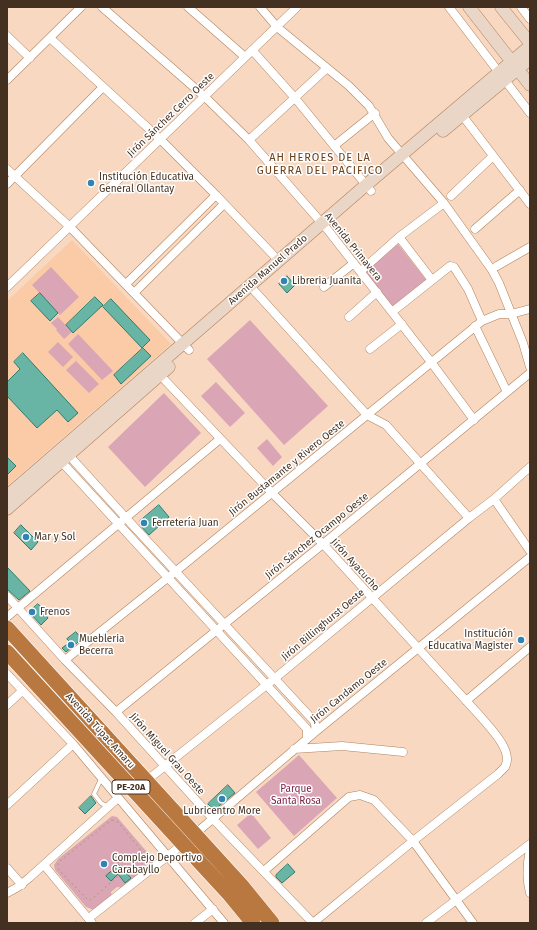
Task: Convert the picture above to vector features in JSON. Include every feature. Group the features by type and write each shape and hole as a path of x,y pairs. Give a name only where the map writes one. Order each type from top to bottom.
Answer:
{"highway":[{"name":"Avenida Túpac Amaru","path":"7,628 241,885 272,923"},
{"name":"Avenida Túpac Amaru","path":"7,652 230,895 253,923"}],"main road":[{"path":"469,7 530,85"},
{"path":"501,7 530,44"},
{"name":"Avenida Manuel Prado","path":"7,509 62,455 369,188 515,64 530,44"},
{"name":"Avenida Manuel Prado","path":"515,64 530,59"},
{"name":"Avenida Manuel Prado","path":"406,157 462,115 501,75"},
{"name":"Avenida Manuel Prado","path":"253,289 279,261 325,226"},
{"name":"Avenida Manuel Prado","path":"7,496 62,455 160,375 186,347"}],"street":[{"path":"7,80 81,7"},
{"name":"Avenida Primavera","path":"102,7 204,96 249,140 325,226 402,324 474,420"},
{"path":"188,7 245,57"},
{"path":"260,7 277,27 349,86 375,113 388,138 406,157 444,203 492,270 523,343 530,368"},
{"name":"Jirón Sánchez Cerro Oeste","path":"7,287 297,7"},
{"path":"449,7 530,113"},
{"path":"521,7 530,19"},
{"path":"7,36 30,58"},
{"path":"50,38 160,140 216,195 279,261"},
{"path":"252,50 295,98 369,188"},
{"path":"249,140 327,68"},
{"path":"7,184 103,87"},
{"path":"334,146 375,113"},
{"path":"462,115 530,204"},
{"path":"451,196 493,156"},
{"path":"7,169 70,226 186,347"},
{"path":"475,229 520,190"},
{"path":"126,284 216,195"},
{"path":"360,271 399,237 444,203"},
{"path":"134,294 224,204"},
{"path":"399,237 432,280"},
{"path":"498,266 530,247"},
{"path":"324,287 354,263"},
{"path":"392,312 450,266 454,267 468,289 482,320"},
{"path":"253,289 367,415 386,425 469,518"},
{"path":"349,317 377,292"},
{"name":"Jirón Bustamante y Rivero Oeste","path":"65,660 176,572 482,320 499,314 511,314 530,308"},
{"path":"370,349 402,324"},
{"path":"475,326 507,392"},
{"name":"Jirón Sánchez Ocampo Oeste","path":"116,712 421,464 530,373"},
{"name":"Jirón Ayacucho","path":"160,375 272,493 323,544 466,701 502,743 506,751 507,760 505,767 413,841"},
{"path":"7,617 220,439"},
{"path":"62,455 126,518 314,721 316,724 311,735"},
{"path":"62,455 119,524 307,728 311,735"},
{"name":"Jirón Billinghurst Oeste","path":"146,781 274,679 494,499 530,467"},
{"path":"494,499 530,551"},
{"name":"Jirón Candamo Oeste","path":"90,921 311,735 530,557"},
{"name":"Jirón Miguel Grau Oeste","path":"7,596 65,660 116,712 213,819 313,923"},
{"path":"466,701 530,647"},
{"path":"7,674 73,744 224,923"},
{"path":"7,705 22,691"},
{"path":"7,805 73,744"},
{"path":"294,750 342,746 404,752"},
{"path":"264,871 349,797 360,795 374,800 413,841 473,923"},
{"path":"7,893 22,885 118,798"},
{"path":"313,923 413,841"},
{"path":"426,923 530,844"},
{"path":"530,849 527,880 530,892"},
{"path":"44,865 90,921"},
{"path":"7,868 22,885"},
{"path":"195,923 213,909"}],"lane":[{"path":"101,779 94,794 101,803 108,807"}],"path":[{"path":"112,820 118,822 141,850 142,852 140,857 90,900 87,900 59,870 58,867 60,861 112,820"}],"shaded area":[{"path":"72,240 171,344 7,486 7,301"}],"green space":[{"path":"398,244 427,281 392,309 365,272"},
{"path":"51,267 79,297 60,315 32,285"},
{"path":"58,317 72,332 64,339 51,323"},
{"path":"250,320 328,406 284,445 207,359"},
{"path":"78,334 113,371 102,380 68,344"},
{"path":"58,342 73,357 63,367 48,352"},
{"path":"76,361 99,384 89,393 66,370"},
{"path":"216,382 245,413 230,427 201,396"},
{"path":"164,393 201,433 145,487 108,447"},
{"path":"267,439 282,457 273,466 257,448"},
{"name":"Parque Santa Rosa","path":"299,755 337,798 294,836 256,792"},
{"path":"251,813 271,838 258,849 237,825"},
{"name":"Complejo Deportivo Carabayllo","path":"112,816 117,817 153,859 153,862 123,888 117,887 111,892 112,896 94,910 86,907 55,870 54,865 58,859"}],"building":[{"path":"287,276 295,285 287,293 279,284"},
{"path":"40,293 58,313 50,321 31,301"},
{"path":"95,297 103,305 73,333 66,325"},
{"path":"111,299 150,340 142,348 103,307"},
{"path":"143,348 151,356 121,384 114,375"},
{"path":"23,353 78,413 68,422 57,410 37,428 7,396 7,382 20,369 14,362"},
{"path":"7,457 16,466 7,475"},
{"path":"159,505 169,517 149,535 140,525 140,521"},
{"name":"Mar y Sol","path":"21,525 38,542 31,550 14,533"},
{"path":"7,567 30,591 19,600 7,589"},
{"path":"38,604 47,612 45,614 48,618 41,625 29,612"},
{"name":"Muebleria Becerra","path":"76,632 82,639 66,652 62,648 70,642 67,639"},
{"name":"Lubricentro More","path":"228,785 235,793 214,810 208,804"},
{"path":"91,796 96,803 85,814 79,808"},
{"path":"288,864 295,872 282,883 276,875"},
{"path":"119,865 131,878 125,883 118,874 111,881 106,876"}],"place":[{"name":"Institución Educativa General Ollantay","path":"91,183"},
{"name":"Libreria Juanita","path":"284,281"},
{"name":"Ferretería Juan","path":"144,523"},
{"name":"Mar y Sol","path":"26,537"},
{"name":"Frenos","path":"32,612"},
{"name":"Institución Educativa Magister","path":"521,640"},
{"name":"Muebleria Becerra","path":"71,645"},
{"name":"Lubricentro More","path":"222,799"},
{"name":"Complejo Deportivo Carabayllo","path":"104,864"}],"district":[{"name":"AH HEROES DE LA GUERRA DEL PACIFICO","path":"320,164"}]}
